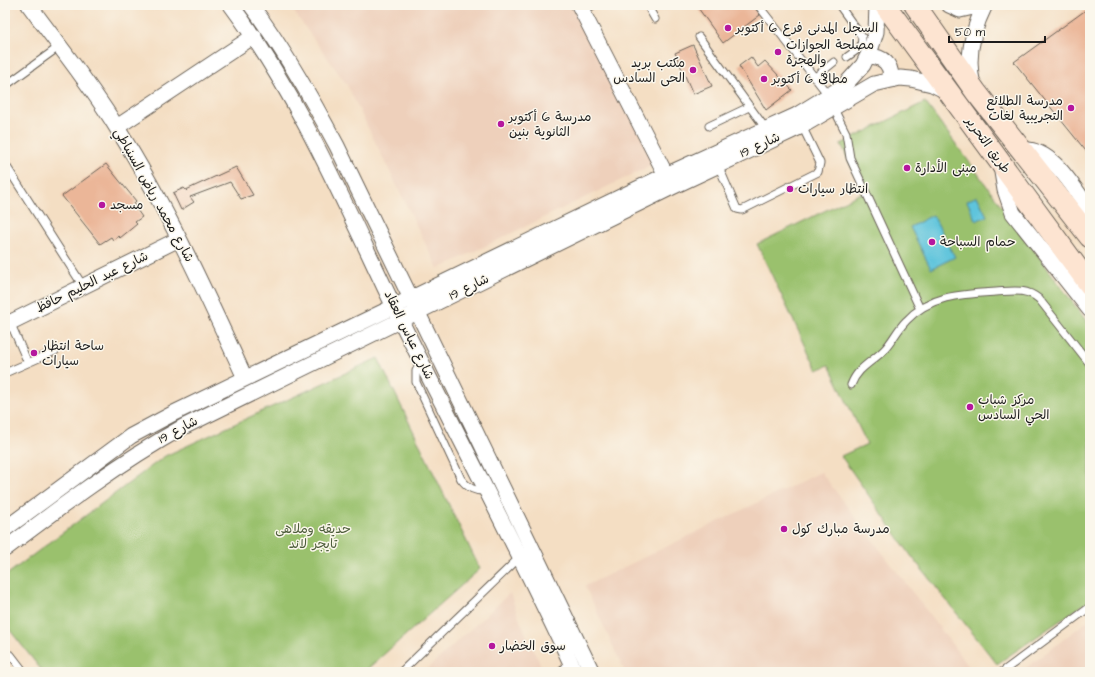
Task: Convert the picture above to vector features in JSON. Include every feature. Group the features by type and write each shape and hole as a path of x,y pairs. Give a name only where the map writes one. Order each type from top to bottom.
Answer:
{"street":[{"name":"شارع محمد رياض السنباطي","path":"29,5 82,75 117,127 150,182 179,239 245,378"},
{"name":"شارع عباس العقاد","path":"231,5 254,36 290,93 322,153 394,306 520,557 569,668"},
{"name":"شارع عباس العقاد","path":"251,5 268,28 308,93 337,146 592,672"},
{"name":"شارع 19","path":"831,102 857,73 868,56 876,32 877,5"},
{"name":"طريق التحرير","path":"885,5 1090,285"},
{"name":"طريق التحرير","path":"915,5 974,90 1090,238"},
{"path":"949,5 960,10 982,5"},
{"path":"974,90 971,77 971,51 976,26 985,5"},
{"path":"585,7 666,175"},
{"path":"117,127 254,36"},
{"path":"868,56 878,57 886,62 890,71 890,80"},
{"name":"شارع 19","path":"5,549 100,478 140,451 182,427 418,313 718,165 831,102 874,84 900,78 922,80 951,94"},
{"name":"شارع 19","path":"5,529 131,436 245,378 666,175 766,129 800,120"},
{"path":"1022,150 1034,150 1047,156 1090,210"},
{"path":"1000,163 1005,190 1013,212 1090,310"},
{"path":"1070,258 1083,254 1088,246 1090,238"},
{"name":"شارع عبد الحليم حافظ","path":"8,324 179,239"}],"lane":[{"path":"647,5 655,19"},
{"path":"758,5 831,102 846,133 850,158 920,308"},
{"path":"839,5 862,37 861,47 847,57"},
{"path":"699,37 766,129"},
{"path":"5,86 60,46"},
{"path":"814,78 834,62"},
{"path":"708,126 749,107"},
{"path":"718,165 737,209 742,210 818,172 820,163 800,120"},
{"path":"5,164 83,286"},
{"path":"851,385 857,372 884,350 906,321 920,308 949,296 1026,291 1039,299 1090,364"},
{"path":"8,324 28,363"},
{"path":"5,373 55,351"},
{"path":"401,672 520,557"},
{"path":"1002,672 1090,608"},
{"path":"5,656 10,655 24,672"}],"shaded area":[{"name":"مدرسة 6 أكتوبر الثانوية بنين","path":"289,5 574,5 656,163 438,269 347,85"},
{"name":"مدرسة مبارك كول","path":"821,472 973,672 625,672 585,586"},
{"name":"سوق الخضار","path":"510,593 520,621 544,672 424,672"},
{"path":"1090,619 1090,672 1021,672"}],"green space":[{"name":"مركز شباب الحي السادس","path":"925,102 1090,326 1090,600 997,664 912,557 841,456 867,444 829,365 817,370 757,244 863,192 841,144"},
{"name":"حديقه وملاهى تايجر لاند","path":"378,358 480,569 364,672 43,672 5,624 5,576 165,456"}],"water":[{"path":"977,196 987,216 976,221 967,201"},
{"name":"حمام السباحة","path":"933,215 955,257 931,269 910,227"}],"building":[{"name":"السجل المدنى فرع 6 أكتوبر","path":"696,5 753,5 760,15 723,43"},
{"name":"مدرسة الطلائع التجريبية لغات","path":"1090,7 1090,156 1014,62"},
{"name":"مكتب بريد الحى السادس","path":"693,45 712,86 693,94 675,53"},
{"name":"مطافئ 6 أكتوبر","path":"751,57 758,67 765,61 792,90 766,110 739,66"},
{"name":"مسجد","path":"106,164 136,201 134,203 136,206 135,207 142,217 135,222 137,224 120,238 118,236 113,240 111,237 100,244 62,196"},
{"path":"236,167 253,195 241,199 230,182 190,197 194,202 181,210 173,193 184,188 186,190"}],"place":[{"name":"السجل المدنى فرع 6 أكتوبر","path":"728,28"},
{"name":"مصلحة الجوازات والهجرة","path":"778,52"},
{"name":"مكتب بريد الحى السادس","path":"693,70"},
{"name":"مطافئ 6 أكتوبر","path":"764,79"},
{"name":"مدرسة الطلائع التجريبية لغات","path":"1071,108"},
{"name":"مدرسة 6 أكتوبر الثانوية بنين","path":"501,124"},
{"name":"مبنى الأدارة","path":"907,168"},
{"name":"انتظار سيارات","path":"790,189"},
{"name":"مسجد","path":"102,205"},
{"name":"حمام السباحة","path":"932,242"},
{"name":"ساحة انتظار سيارات","path":"34,353"},
{"name":"مركز شباب الحي السادس","path":"970,407"},
{"name":"مدرسة مبارك كول","path":"784,529"},
{"name":"سوق الخضار","path":"492,646"}]}
